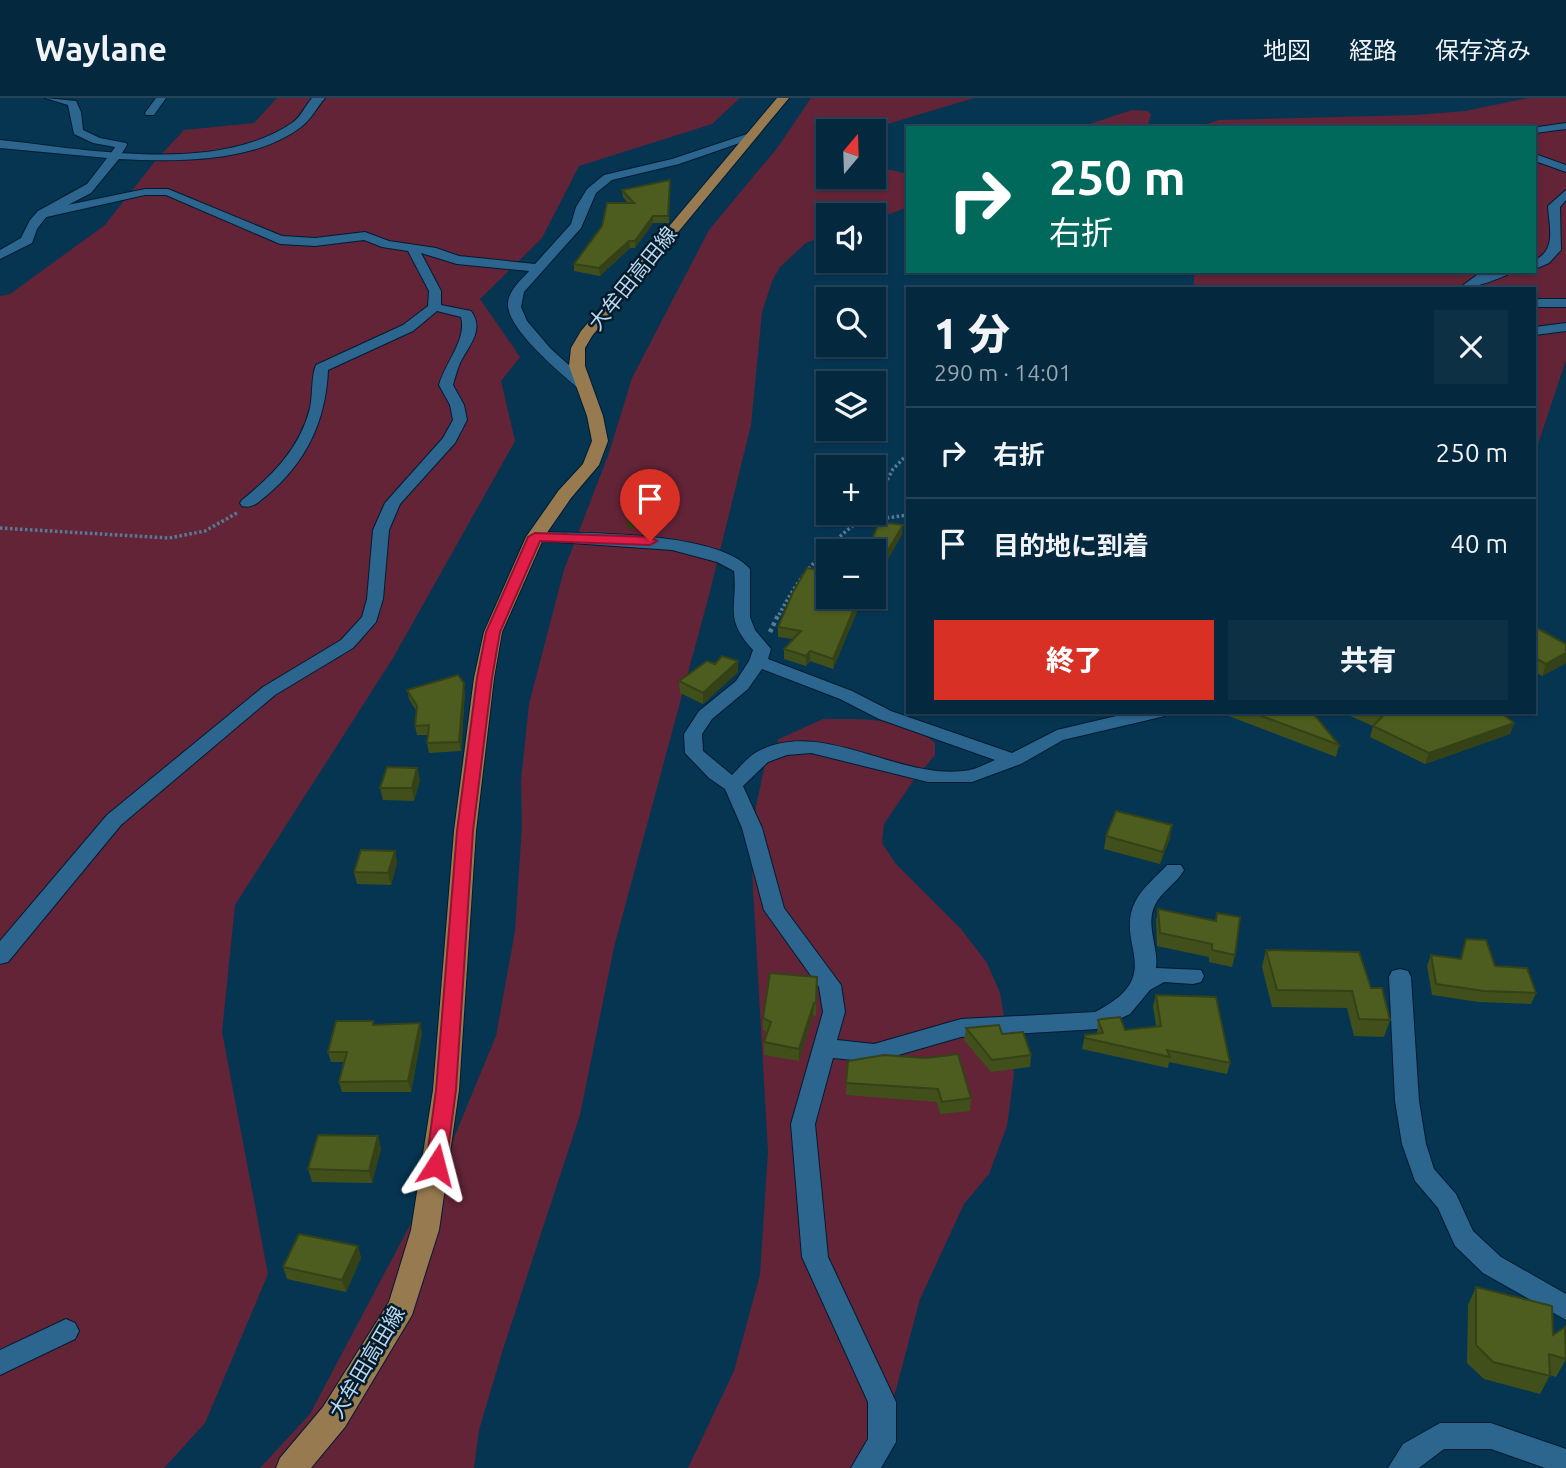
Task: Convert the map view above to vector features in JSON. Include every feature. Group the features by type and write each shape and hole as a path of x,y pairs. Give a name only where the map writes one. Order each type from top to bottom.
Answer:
{"main road":[{"name":"大牟田高田線","path":"291,1468 334,1417 402,1306 425,1230 446,1090 465,831 484,678 493,632 535,537 565,494 591,465 600,441 595,416 577,366 578,348 586,334 783,98"}],"street":[{"path":"0,255 27,240 34,220 89,188 122,145 97,141 78,132 72,103 50,98"},
{"path":"150,113 161,98"},
{"path":"0,144 115,156 191,155 242,147 274,136 304,119 319,98"},
{"path":"1536,130 1566,126"},
{"path":"584,386 543,347 517,314 514,301 518,291 577,225 582,207 592,191 608,177 675,162 750,136"},
{"path":"1536,155 1566,156"},
{"path":"1536,155 1566,169"},
{"path":"42,214 145,192 168,192 280,240 315,242 365,236 386,244 436,252 457,261 538,268"},
{"path":"1536,265 1557,259 1563,253 1565,244 1554,222 1554,206 1566,193"},
{"path":"412,247 435,291 435,307"},
{"path":"1467,287 1480,278 1500,273"},
{"path":"1536,303 1566,303"},
{"path":"248,503 268,488 295,460 311,430 321,388 321,368 408,328 435,307"},
{"path":"0,956 114,820 269,691 347,644 370,618 375,599 381,530 393,503 450,440 460,420 457,405 446,385 452,365 470,335 469,318 466,314 435,307"},
{"path":"1536,331 1566,327"},
{"path":"535,537 650,541 725,558 742,569 744,577 739,611 745,631 760,655 885,715 1014,760"},
{"path":"760,655 742,685 705,715 693,733 694,753 716,774 733,785 752,828 774,910 830,985 834,1012 803,1124 815,1257 882,1402 882,1442 865,1468"},
{"path":"733,785 761,758 785,749 811,747 928,776 972,776 1014,760 1057,736 1150,714"},
{"path":"1142,984 1147,957 1141,929 1144,904 1174,870"},
{"path":"826,1048 874,1053 961,1028 1098,1020 1122,1008 1142,984 1161,974 1193,976"},
{"path":"1400,976 1407,1101 1414,1144 1424,1174 1447,1201 1464,1238 1492,1265 1566,1308"},
{"path":"0,1363 66,1331"},
{"path":"1402,1468 1413,1453 1440,1436 1490,1436 1566,1462"}],"path":[{"path":"886,482 893,469 906,456"},
{"path":"0,528 134,537 189,536 229,520 248,503"},
{"path":"886,518 906,515"},
{"path":"760,655 793,586 840,534 853,525"}],"shaded area":[{"path":"277,98 740,98 712,124 579,166 542,238 480,299 520,357 501,381 515,441 393,658 235,905 222,1032 268,1274 205,1423 164,1468 0,1468 0,296 10,294 105,225 156,160 184,130 254,123"},
{"path":"811,98 974,98 886,124 886,119 816,119 816,189 886,189 886,169 906,174 906,208 886,215 886,203 816,203 816,239 806,243 780,267 772,281 762,312 751,425 709,595 614,947 580,1115 503,1349 479,1430 474,1468 260,1468 310,1414 446,1157 496,1036 515,931 522,826 521,781 529,704 564,570 609,453 632,378 709,230 778,147"},
{"path":"1528,98 1566,98 1566,360 1536,450 1536,287 1193,287 1195,273 1536,273 1536,126 1202,126 1219,120 1417,115 1465,111"},
{"path":"1132,110 1147,111 1151,114 1148,126 1084,126"},
{"path":"823,719 867,719 897,724 924,734 935,743 935,755 913,781 884,824 882,843 896,864 961,929 987,963 1000,993 1014,1074 1007,1126 989,1174 964,1204 920,1299 882,1442 879,1468 688,1468 734,1371 760,1275 768,1152 750,835 765,764 779,739"}],"building":[{"path":"670,180 668,216 653,216 635,241 629,241 599,268 574,264 602,226 607,203 634,203 622,190"},
{"path":"669,490 669,510 627,518 623,492"},
{"path":"886,523 903,525 886,554 886,539 873,539 878,525"},
{"path":"807,568 816,569 816,609 854,609 833,659 810,651 806,656 784,649 801,631 778,627"},
{"path":"1536,628 1566,644 1566,653 1546,664 1536,659"},
{"path":"722,656 738,661 703,693 679,681 707,661 715,664"},
{"path":"458,675 464,683 459,742 427,743 429,725 415,726 417,706 407,690"},
{"path":"1256,714 1314,714 1339,745"},
{"path":"1375,714 1503,714 1514,723 1429,753 1373,726 1382,717"},
{"path":"387,767 417,768 412,788 380,788"},
{"path":"1116,811 1172,825 1163,852 1106,836"},
{"path":"361,850 395,851 388,873 354,872"},
{"path":"1158,909 1216,921 1217,913 1240,917 1235,955 1212,950 1212,944 1160,933"},
{"path":"1466,939 1486,940 1495,966 1527,968 1536,993 1484,991 1436,984 1431,955 1461,959"},
{"path":"1266,950 1359,952 1371,988 1382,988 1390,1020 1359,1019 1352,991 1277,990"},
{"path":"770,973 817,977 816,1003 799,1049 764,1042 771,1022 763,1018"},
{"path":"1156,995 1216,997 1230,1063 1167,1050 1170,1057 1085,1038 1085,1035 1103,1033 1098,1020 1102,1019 1120,1017 1125,1030 1161,1026"},
{"path":"336,1021 373,1021 373,1025 420,1023 408,1081 339,1082 347,1052 328,1052"},
{"path":"999,1025 1002,1034 1023,1032 1031,1055 992,1060 966,1028"},
{"path":"958,1054 971,1098 942,1102 938,1089 846,1083 848,1061 884,1055 926,1058"},
{"path":"318,1135 378,1136 369,1171 308,1169"},
{"path":"299,1234 358,1246 342,1280 283,1267"},
{"path":"1476,1287 1552,1306 1553,1335 1565,1327 1566,1359 1549,1354 1550,1376 1493,1362 1476,1345"}],"route":[{"path":"436,1165 446,1090 465,831 484,678 493,632 535,537 650,541"}]}
